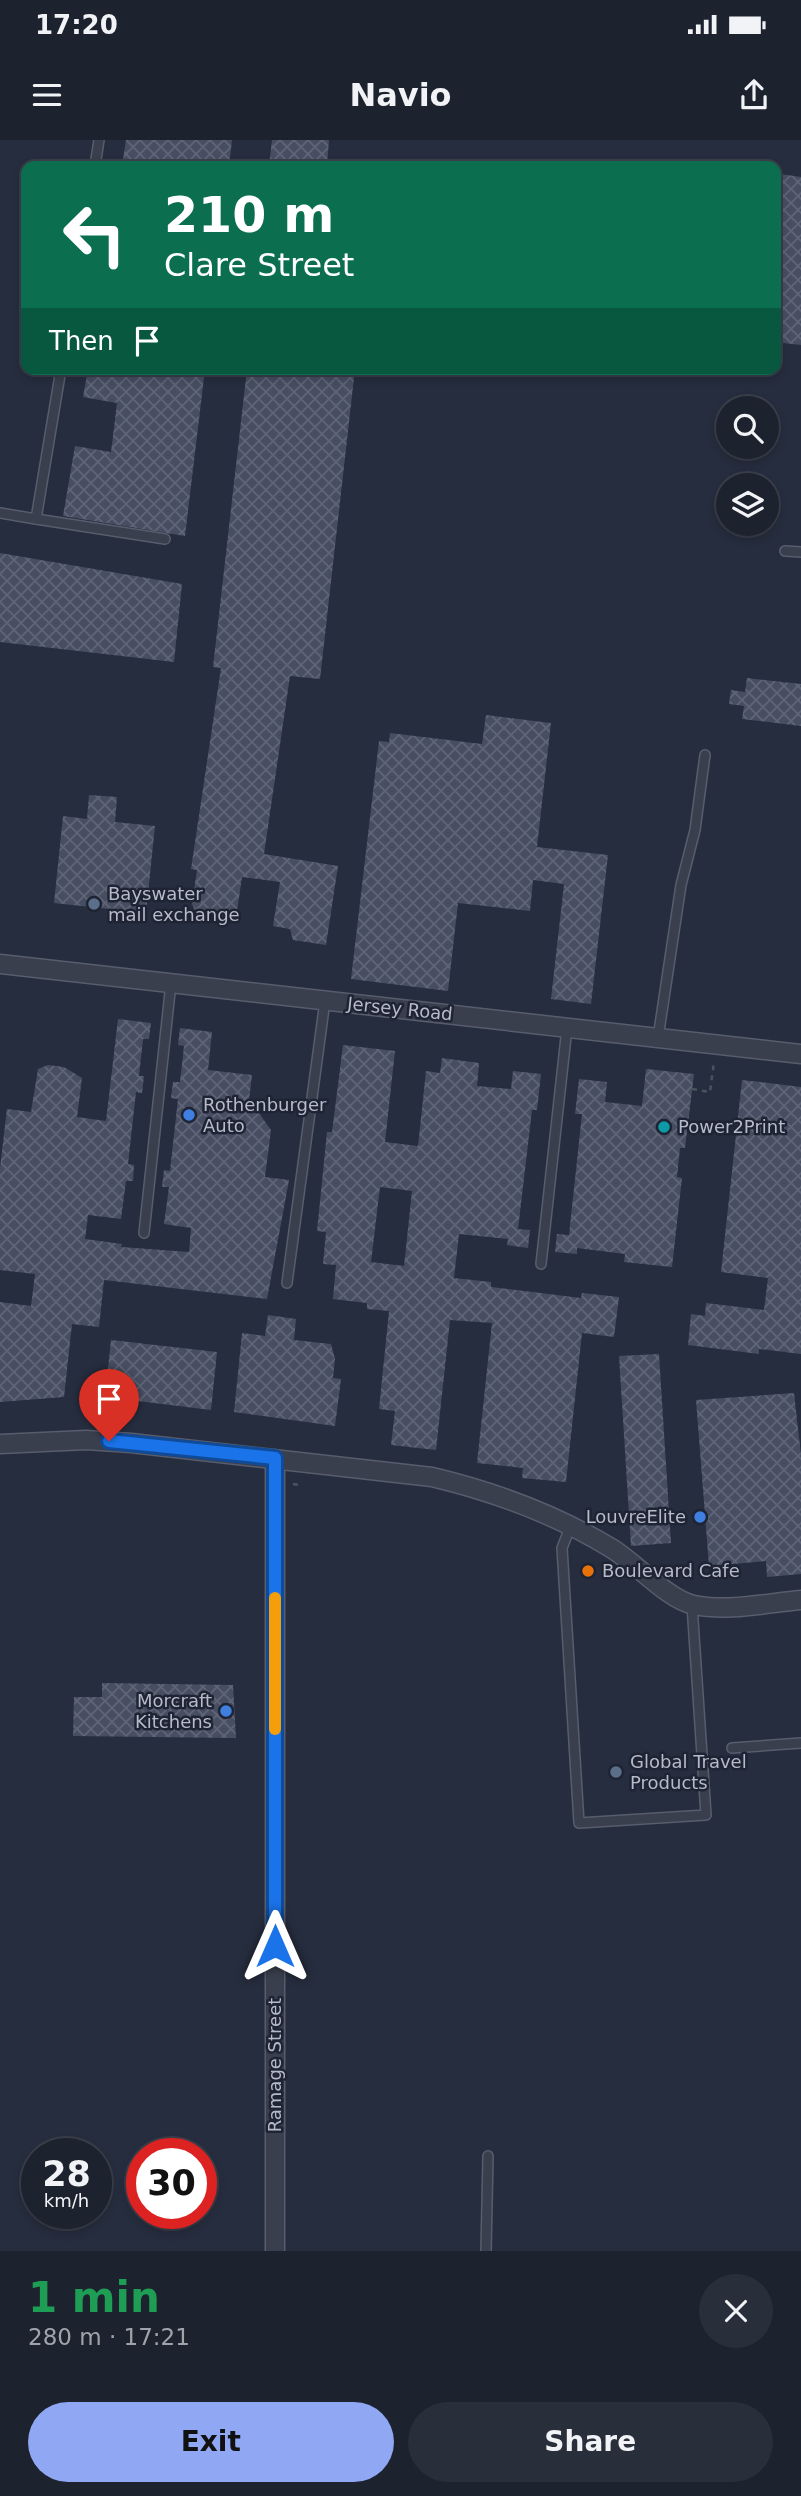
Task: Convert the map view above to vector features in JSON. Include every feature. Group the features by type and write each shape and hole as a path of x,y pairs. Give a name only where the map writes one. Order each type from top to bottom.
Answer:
{"street":[{"name":"Jersey Road","path":"0,964 801,1054"},
{"path":"0,1444 86,1440 275,1458 432,1477 479,1488 571,1525 615,1550 675,1597 692,1605 720,1607 801,1600"},
{"name":"Ramage Street","path":"275,1458 275,2251"}],"lane":[{"path":"96,161 99,140"},
{"path":"36,519 60,375"},
{"path":"0,513 165,539"},
{"path":"785,551 801,552"},
{"path":"658,1038 681,885 695,830 705,755"},
{"path":"144,1233 171,983"},
{"path":"288,1283 325,1001"},
{"path":"541,1264 567,1028"},
{"path":"571,1525 562,1548 579,1823 706,1815 692,1605"},
{"path":"732,1748 801,1743"},
{"path":"486,2251 488,2157"}],"path":[{"path":"692,1089 710,1092 716,1044"}],"building":[{"path":"126,140 232,140 230,161 123,161"},
{"path":"272,140 329,140 327,161 270,161"},
{"path":"781,174 801,177 801,345 781,343"},
{"path":"87,375 204,375 185,536 63,516 75,446 111,452 117,403 83,397"},
{"path":"246,375 354,375 320,679 290,676 264,854 338,866 326,945 293,940 290,929 273,926 280,882 242,877 237,911 230,918 196,913 192,904 197,870 191,869 221,668 213,667"},
{"path":"0,553 182,584 174,662 0,642"},
{"path":"747,678 801,684 801,726 742,719 744,706 729,704 731,690 745,692"},
{"path":"486,715 551,723 537,847 608,855 591,1004 551,999 564,884 533,880 530,911 458,903 448,991 351,979 379,741 389,742 390,733 482,744"},
{"path":"89,795 117,797 115,822 155,826 146,913 54,903 63,816 87,819"},
{"path":"118,1019 151,1023 149,1039 143,1039 139,1076 144,1076 142,1093 136,1092 128,1164 134,1165 133,1181 126,1181 121,1219 88,1215 85,1239 122,1244 121,1247 189,1252 191,1228 164,1224 169,1187 162,1187 164,1170 170,1171 178,1099 171,1098 173,1082 180,1082 184,1046 178,1045 180,1028 212,1032 208,1070 252,1075 248,1108 256,1109 271,1130 265,1177 289,1180 267,1299 104,1280 99,1327 72,1324 64,1397 0,1402 0,1302 31,1306 35,1274 0,1270 0,1168 7,1109 31,1112 38,1069 48,1065 64,1067 82,1078 77,1117 106,1121"},
{"path":"343,1045 395,1051 385,1142 418,1146 426,1071 440,1073 442,1058 479,1063 477,1086 511,1089 513,1071 541,1074 537,1110 532,1110 518,1229 530,1230 528,1248 507,1245 508,1239 459,1234 454,1278 491,1282 491,1287 581,1298 582,1293 619,1297 614,1337 582,1333 566,1482 522,1478 523,1468 477,1463 492,1323 450,1320 436,1450 391,1445 395,1411 379,1409 389,1311 367,1309 367,1303 333,1299 336,1265 323,1264 326,1232 317,1231 327,1132 332,1132","holes":["380,1187 412,1191 404,1266 371,1262"]},
{"path":"646,1069 694,1074 685,1148 680,1148 677,1177 682,1178 672,1267 624,1262 625,1254 577,1248 577,1254 555,1252 557,1234 569,1235 582,1114 575,1114 579,1079 607,1082 605,1102 642,1106"},
{"path":"742,1080 801,1087 801,1354 759,1349 759,1354 688,1345 691,1314 705,1316 706,1303 764,1310 768,1278 721,1272"},
{"path":"268,1315 296,1319 294,1340 331,1344 335,1359 333,1378 341,1379 335,1426 234,1412 242,1333 265,1336"},
{"path":"111,1340 217,1352 211,1410 105,1397"},
{"path":"659,1354 671,1543 631,1546 619,1356"},
{"path":"794,1393 801,1455 801,1574 767,1577 766,1561 709,1566 696,1400"},
{"path":"102,1683 233,1685 236,1738 73,1736 74,1697 102,1697"}],"slow traffic":[{"path":"275,1598 275,1729"}],"place":[{"name":"Bayswater mail exchange","path":"94,904"},
{"name":"Rothenburger Auto","path":"189,1115"},
{"name":"Power2Print","path":"664,1127"},
{"name":"LouvreElite","path":"700,1517"},
{"name":"Boulevard Cafe","path":"588,1571"},
{"name":"Morcraft Kitchens","path":"226,1711"},
{"name":"Global Travel Products","path":"616,1772"}],"route":[{"path":"109,1441 275,1458 275,1946"}]}
